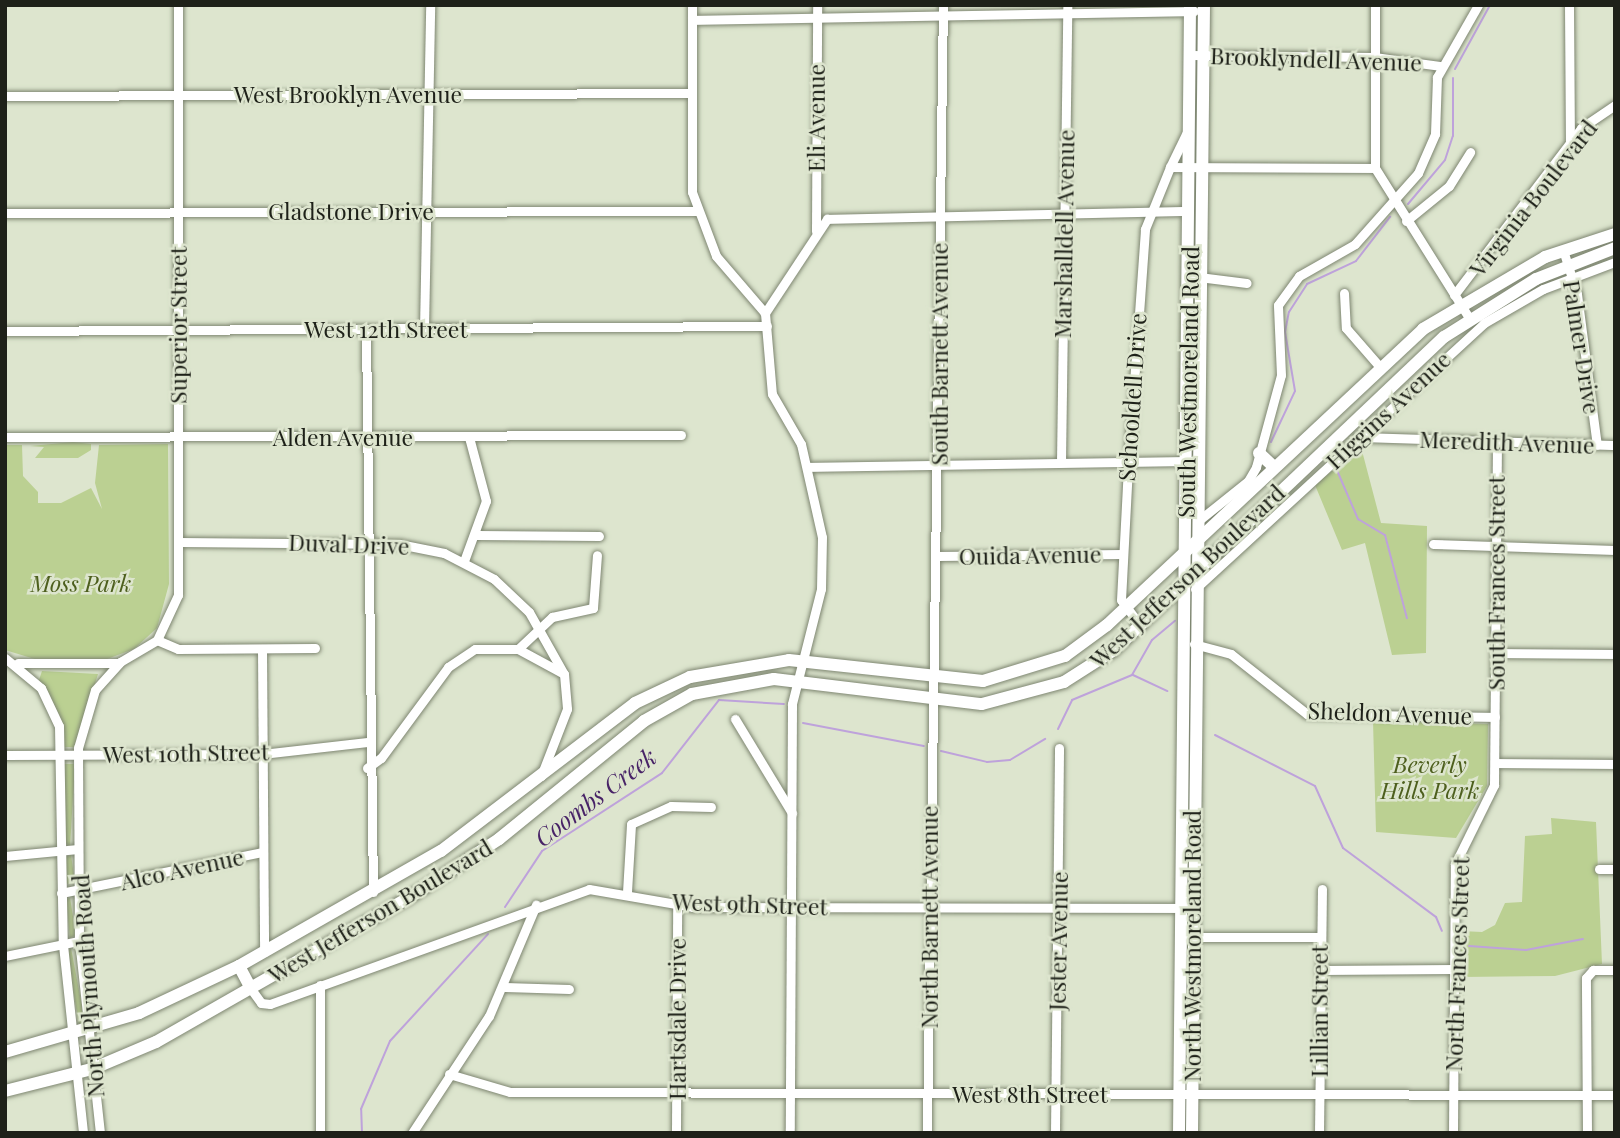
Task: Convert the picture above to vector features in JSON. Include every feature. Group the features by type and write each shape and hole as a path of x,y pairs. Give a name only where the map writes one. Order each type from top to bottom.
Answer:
{"main road":[{"name":"South Westmoreland Road","path":"1196,277 1189,211 1189,128 1196,55 1197,8"},
{"name":"South Westmoreland Road","path":"1188,758 1196,644 1185,552 1193,461 1196,277 1202,167 1196,55"},
{"name":"West Jefferson Boulevard","path":"5,1052 88,1030 239,966 373,892 462,837 627,708 672,684 746,663 801,661 935,680 983,681 1042,667 1075,650 1125,608 1380,367 1456,300 1563,250 1615,234"},
{"name":"West Jefferson Boulevard","path":"5,1091 92,1069 156,1042 429,887 678,700 747,680 795,679 931,702 982,704 1049,688 1096,664 1157,607 1188,586 1196,571 1469,318 1615,248"},
{"path":"1259,453 1275,467"},
{"name":"South Westmoreland Road","path":"1193,461 1198,505 1196,571"},
{"name":"South Westmoreland Road","path":"1188,586 1182,614 1188,758"},
{"path":"1157,607 1170,604 1182,614"},
{"name":"North Westmoreland Road","path":"1188,758 1186,1093 1192,1133"},
{"path":"541,776 555,794"},
{"path":"239,966 251,989"},
{"name":"North Westmoreland Road","path":"1179,1133 1186,1093"}],"street":[{"name":"Superior Street","path":"157,640 176,604 179,542 178,5"},
{"path":"424,330 426,94 430,5"},
{"path":"692,5 690,183 697,211 716,256 765,313 772,394 797,434 822,537 822,581 795,679 792,704 790,1133"},
{"name":"Eli Avenue","path":"816,231 817,5"},
{"path":"1375,5 1374,168 1469,318"},
{"path":"1198,521 1248,481 1259,453 1282,374 1279,305 1293,282 1355,244 1393,201 1430,152 1441,66 1478,5"},
{"path":"1569,5 1570,142"},
{"path":"692,20 943,10 1197,8"},
{"name":"Marshalldell Avenue","path":"1061,462 1067,9"},
{"name":"South Barnett Avenue","path":"931,702 935,680 943,10"},
{"name":"Brooklyndell Avenue","path":"1196,55 1374,57 1441,66"},
{"name":"West Brooklyn Avenue","path":"5,96 691,93"},
{"name":"Virginia Boulevard","path":"1456,300 1570,142 1615,105"},
{"name":"Schooldell Drive","path":"1125,608 1123,554 1128,461 1150,212 1189,128"},
{"path":"1406,221 1449,186 1470,152"},
{"path":"1170,167 1374,168"},
{"name":"Gladstone Drive","path":"5,213 697,211"},
{"path":"765,313 816,231 833,218 1189,211"},
{"name":"Palmer Drive","path":"1563,250 1571,270 1597,445"},
{"name":"Higgins Avenue","path":"1188,586 1484,323 1571,270 1615,262"},
{"path":"1196,277 1247,283"},
{"path":"1343,293 1346,328 1380,367"},
{"name":"West 12th Street","path":"5,331 767,326"},
{"path":"366,330 367,768 373,892"},
{"name":"Alden Avenue","path":"5,437 681,435"},
{"path":"464,561 477,535 486,491 469,437"},
{"name":"Meredith Avenue","path":"1358,437 1497,445 1615,446"},
{"name":"South Frances Street","path":"1495,763 1497,445"},
{"path":"807,467 1193,461"},
{"path":"1198,505 1217,506"},
{"path":"477,535 599,536"},
{"name":"Duval Drive","path":"179,542 366,542 420,547 464,561 511,592 540,628 564,674 567,709 541,776"},
{"path":"1433,544 1615,550"},
{"name":"Ouida Avenue","path":"937,556 1123,554"},
{"path":"518,649 552,617 593,608 597,555"},
{"path":"1125,608 1140,625"},
{"path":"8,659 40,667 100,666 120,662 157,640 178,649 315,648"},
{"name":"Sheldon Avenue","path":"1182,644 1196,644 1231,654 1307,714 1495,717"},
{"path":"367,768 382,758 459,657 498,645 518,649 564,674"},
{"path":"262,649 264,952"},
{"path":"1495,653 1615,654"},
{"name":"North Plymouth Road","path":"8,659 34,680 55,713 61,755 63,944 83,1133"},
{"name":"North Plymouth Road","path":"100,1133 79,941 78,755 81,721 102,681 120,662"},
{"path":"100,666 102,681"},
{"path":"34,680 40,667"},
{"name":"North Barnett Avenue","path":"927,1133 931,702"},
{"path":"735,719 792,814"},
{"name":"West 10th Street","path":"5,755 262,754 367,742"},
{"name":"Jester Avenue","path":"1055,1133 1059,748"},
{"path":"1495,763 1615,764"},
{"name":"North Frances Street","path":"1453,1133 1456,855 1491,793 1495,763"},
{"path":"628,892 631,824 671,806 711,807"},
{"path":"5,856 78,849"},
{"name":"Alco Avenue","path":"61,892 263,852"},
{"path":"1599,869 1615,869"},
{"name":"West 9th Street","path":"251,989 266,1005 536,905 589,889 628,892 677,905 1188,908"},
{"name":"Lillian Street","path":"1319,1133 1318,937 1322,889"},
{"path":"412,1133 505,987 536,905"},
{"name":"Hartsdale Drive","path":"676,1133 677,905"},
{"path":"1187,937 1318,937"},
{"path":"5,956 79,941"},
{"path":"1320,970 1454,970"},
{"path":"1587,1133 1589,973 1615,970"},
{"path":"320,985 320,1133"},
{"path":"505,987 569,989"},
{"name":"West 8th Street","path":"449,1074 496,1092 1615,1095"}],"green space":[{"path":"73,442 91,444 91,450 78,458 35,458 44,447 30,446"},
{"name":"Moss Park","path":"168,444 169,584 157,628 134,649 107,659 38,660 5,650 5,445 22,445 23,476 38,492 38,503 61,503 91,488 102,509 95,483 99,445"},
{"path":"1361,447 1381,523 1427,526 1426,653 1392,655 1365,543 1342,550 1315,485"},
{"path":"42,671 98,674 75,747 64,747 56,708 39,680"},
{"name":"Beverly Hills Park","path":"1373,721 1488,724 1487,786 1456,838 1376,832"},
{"path":"64,764 75,764 70,846 65,843"},
{"path":"1551,818 1596,822 1602,964 1555,976 1461,977 1461,931 1482,932 1495,925 1505,903 1522,902 1525,836 1552,834"},
{"path":"71,855 75,883 64,884 65,857"},
{"path":"70,898 76,935 70,938 66,899"},
{"path":"71,948 85,1022 79,1025 67,953"}],"waterway":[{"name":"Coombs Creek","path":"1455,69 1490,5"},
{"name":"Coombs Creek","path":"1408,204 1445,160 1453,136 1453,78"},
{"name":"Coombs Creek","path":"1271,442 1295,391 1285,332 1289,312 1307,284 1356,261 1390,217"},
{"path":"1336,468 1358,519 1385,535 1407,618"},
{"name":"Coombs Creek","path":"1058,729 1072,700 1132,675 1152,640 1175,621"},
{"path":"1133,675 1167,691"},
{"name":"Coombs Creek","path":"505,907 542,851 662,773 719,700 784,704"},
{"name":"Coombs Creek","path":"803,723 924,746"},
{"path":"1215,735 1315,786 1343,848 1436,917 1442,931"},
{"name":"Coombs Creek","path":"941,751 987,762 1010,760 1045,739"},
{"name":"Coombs Creek","path":"362,1133 361,1109 390,1041 488,934"},
{"path":"1469,946 1526,950 1583,939"}]}
